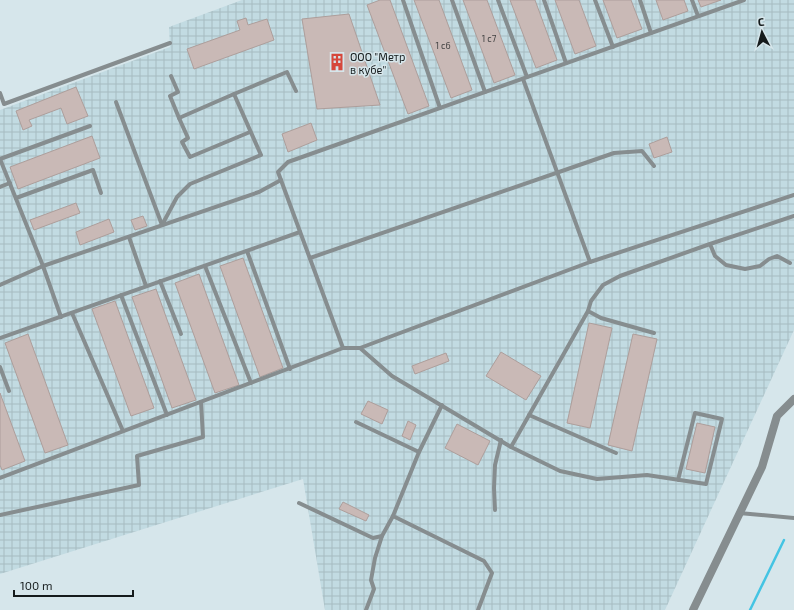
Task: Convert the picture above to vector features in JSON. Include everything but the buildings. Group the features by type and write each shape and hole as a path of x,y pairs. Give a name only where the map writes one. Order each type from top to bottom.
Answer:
{"street":[{"path":"693,610 762,466 778,416 794,399"}],"lane":[{"path":"403,0 440,108"},
{"path":"452,0 485,92"},
{"path":"498,0 557,173 590,262"},
{"path":"544,0 566,63"},
{"path":"595,0 613,46"},
{"path":"640,0 651,33"},
{"path":"692,0 698,16"},
{"path":"343,348 278,172 288,162 651,33 736,1 744,0"},
{"path":"0,93 2,105 170,43"},
{"path":"179,118 286,72 296,92"},
{"path":"171,76 178,92 170,96 188,138 182,142 190,157 250,132"},
{"path":"162,225 177,197 190,184 261,155 234,94"},
{"path":"116,102 162,225"},
{"path":"61,317 43,266 0,159 90,126"},
{"path":"310,258 614,153 642,151 654,166"},
{"path":"16,198 93,170 101,193"},
{"path":"0,285 43,266 259,192 281,180"},
{"path":"0,187 10,183"},
{"path":"0,478 343,348 360,348 590,262 794,195"},
{"path":"511,447 588,310 591,300 603,285 620,276 794,216"},
{"path":"0,338 300,232"},
{"path":"129,237 146,286"},
{"path":"710,244 715,256 726,265 745,269 760,266 769,259 777,256 790,263"},
{"path":"246,251 290,369"},
{"path":"205,266 251,383"},
{"path":"160,281 180,334"},
{"path":"121,295 167,415"},
{"path":"588,310 600,318 654,333"},
{"path":"72,313 123,431"},
{"path":"360,348 392,376 511,447 560,471 597,479 647,476 706,484 722,419 695,413 678,480"},
{"path":"0,367 9,391"},
{"path":"0,515 140,485 137,456 203,437 201,402"},
{"path":"366,610 374,588 371,580 375,558 382,536 393,516 419,452 442,405"},
{"path":"529,415 616,453"},
{"path":"356,422 419,452"},
{"path":"495,510 494,465 501,440"},
{"path":"299,503 373,538 382,536"},
{"path":"739,514 794,518"},
{"path":"393,516 484,561 492,573 478,610"}],"shaded area":[{"path":"242,0 794,0 794,330 665,610 325,610 303,479 0,574 0,110 170,47 169,27"}],"waterway":[{"path":"750,610 784,540"}],"place":[{"name":"ООО \"Метр в кубе\"","path":"337,62"}]}
